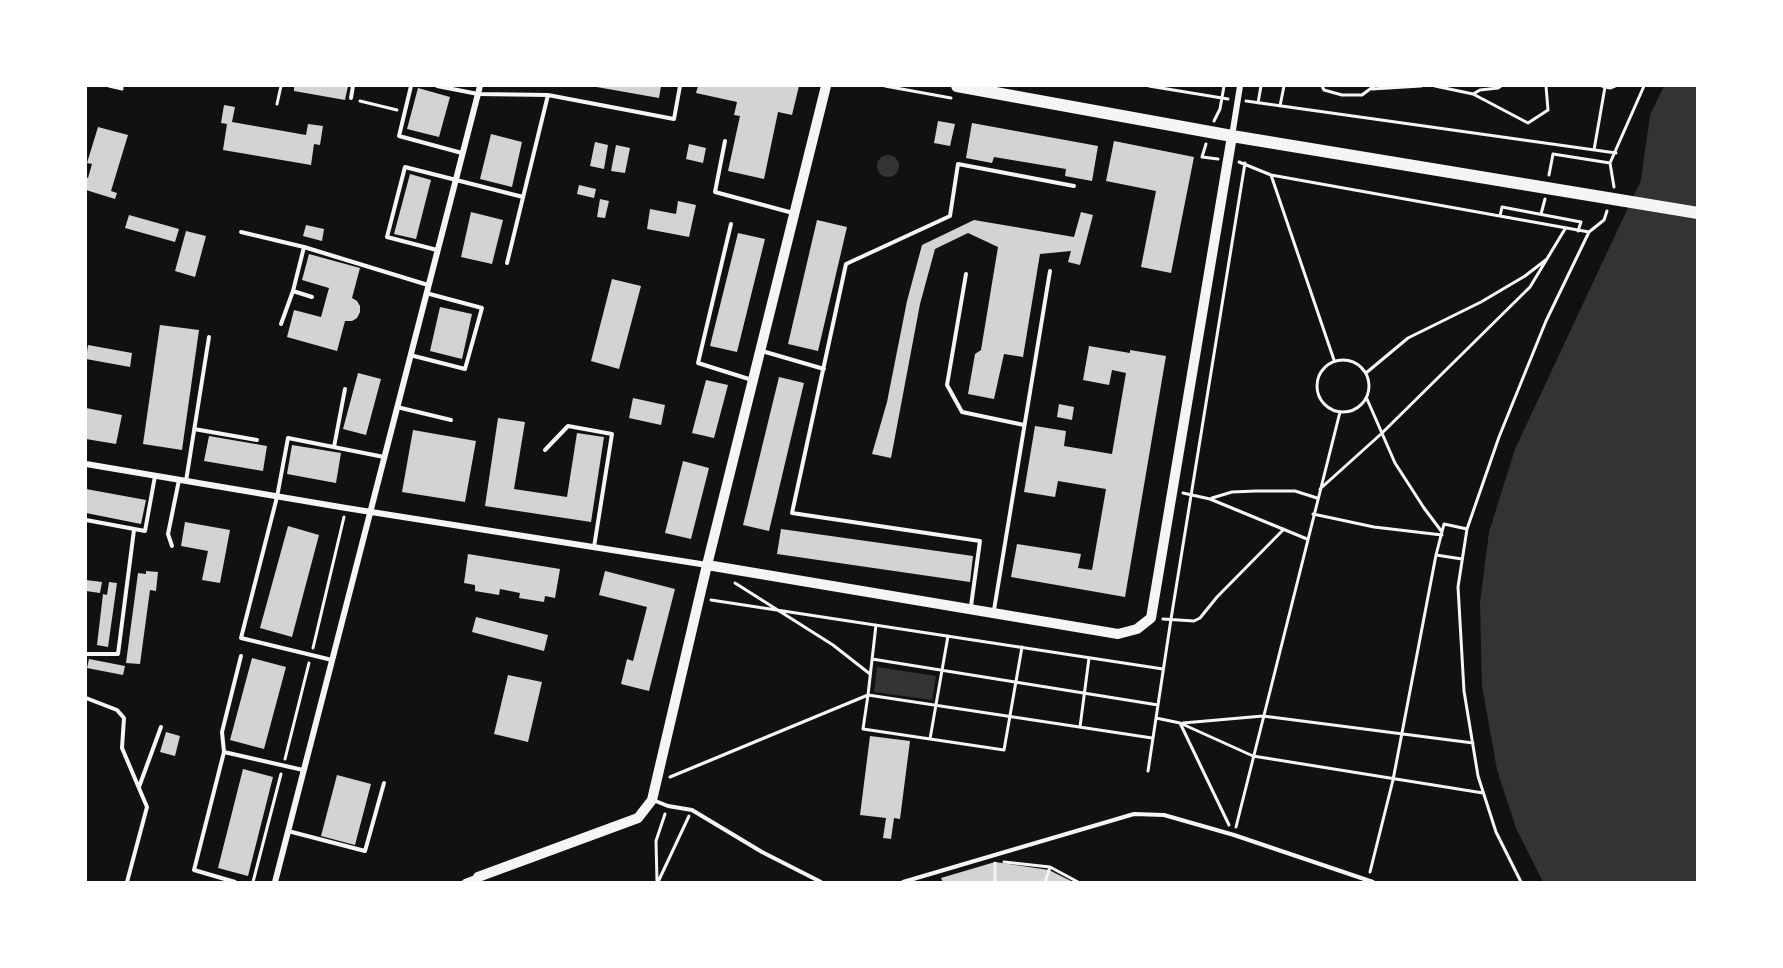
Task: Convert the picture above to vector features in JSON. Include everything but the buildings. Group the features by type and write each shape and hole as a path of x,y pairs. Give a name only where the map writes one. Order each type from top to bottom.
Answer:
{"main road":[{"path":"957,86 1232,136 1698,213"}],"street":[{"path":"274,882 480,86"},
{"path":"465,882 477,880 638,818 652,800 699,598 826,86"},
{"path":"86,464 1118,634 1137,629 1151,618 1240,86"}],"lane":[{"path":"351,98 353,86"},
{"path":"411,86 399,136 462,153"},
{"path":"437,86 478,94 548,95 674,119 680,86"},
{"path":"507,264 548,95"},
{"path":"725,141 715,192 794,213"},
{"path":"971,610 980,541 792,513 846,264 950,216 958,164 1074,186"},
{"path":"437,250 387,237 405,167 523,197"},
{"path":"731,224 698,363 753,380"},
{"path":"241,232 304,247 428,285"},
{"path":"281,324 293,291 304,247"},
{"path":"994,614 1050,271"},
{"path":"966,274 947,385 962,412 1024,424"},
{"path":"293,291 312,297"},
{"path":"410,354 465,369 482,308 426,293"},
{"path":"172,546 168,534 194,429 209,337"},
{"path":"760,351 825,369"},
{"path":"334,447 345,389"},
{"path":"397,407 451,420"},
{"path":"545,450 568,426 612,434 594,547"},
{"path":"194,429 257,440"},
{"path":"332,660 241,638 288,438 384,457"},
{"path":"86,520 144,531 155,476"},
{"path":"86,654 118,654 134,530"},
{"path":"235,882 194,870 224,752 222,732 241,656"},
{"path":"86,699 117,710 124,718 122,748 147,807 127,882"},
{"path":"139,788 161,727"},
{"path":"224,752 304,770"},
{"path":"288,831 364,851 384,783"},
{"path":"652,800 668,806 692,810 762,852 821,882"},
{"path":"903,882 1134,814 1164,816 1234,835 1370,882"}],"path":[{"path":"109,86 122,89 122,86"},
{"path":"277,104 281,86"},
{"path":"1149,86 1616,153"},
{"path":"1209,131 1220,110 1224,86"},
{"path":"1258,103 1261,86"},
{"path":"1280,106 1284,86"},
{"path":"1322,86 1324,90 1342,95 1362,95 1373,87 1421,86"},
{"path":"1434,86 1473,94 1528,123 1548,110 1546,86"},
{"path":"1473,94 1480,90 1501,86"},
{"path":"1594,150 1603,86 1614,86"},
{"path":"1612,193 1615,184 1610,163 1644,86"},
{"path":"351,98 405,111"},
{"path":"1541,214 1553,154 1610,163"},
{"path":"1148,771 1245,163 1271,175 1589,232"},
{"path":"1271,175 1334,360"},
{"path":"1521,882 1496,832 1483,794 1464,691 1458,587 1467,529 1499,437 1546,321 1589,232 1604,220 1610,202"},
{"path":"1500,216 1502,207 1541,214 1581,222 1578,231"},
{"path":"1319,491 1381,434 1530,287 1565,228"},
{"path":"1366,373 1408,338 1481,302 1525,276 1549,257"},
{"path":"1367,399 1352,411 1340,412 1329,408 1317,393 1316,380 1322,368 1334,360 1344,358 1354,361 1366,373 1369,388 1367,399 1381,434 1395,463 1442,534"},
{"path":"1234,835 1340,412"},
{"path":"1210,499 1232,492 1256,491 1295,491 1317,498"},
{"path":"1191,495 1210,499 1307,538"},
{"path":"253,882 346,508"},
{"path":"1313,514 1374,527 1442,534"},
{"path":"1370,882 1393,780 1444,524 1467,529"},
{"path":"1171,619 1194,621 1200,618 1217,597 1284,529"},
{"path":"1436,555 1462,559"},
{"path":"727,578 833,645 870,674"},
{"path":"699,598 1163,669"},
{"path":"876,625 862,729 1004,750 1022,647"},
{"path":"930,739 948,636"},
{"path":"1080,727 1089,658"},
{"path":"872,659 1158,705"},
{"path":"656,783 868,695 1153,738"},
{"path":"1180,723 1263,716 1473,743"},
{"path":"1156,718 1180,723 1253,756 1483,794"},
{"path":"1180,723 1234,835"},
{"path":"657,882 656,841 668,806"},
{"path":"657,882 692,810"},
{"path":"995,882 994,861 1050,867 1078,882"},
{"path":"1045,882 1050,867"}],"shaded area":[{"path":"1664,86 1697,86 1697,882 1543,882 1516,828 1497,770 1482,686 1480,603 1489,532 1515,449 1641,180 1650,115"},
{"path":"888,155 896,158 899,166 896,174 888,177 880,174 877,166 880,158"},
{"path":"877,667 936,676 932,700 874,692"}]}
